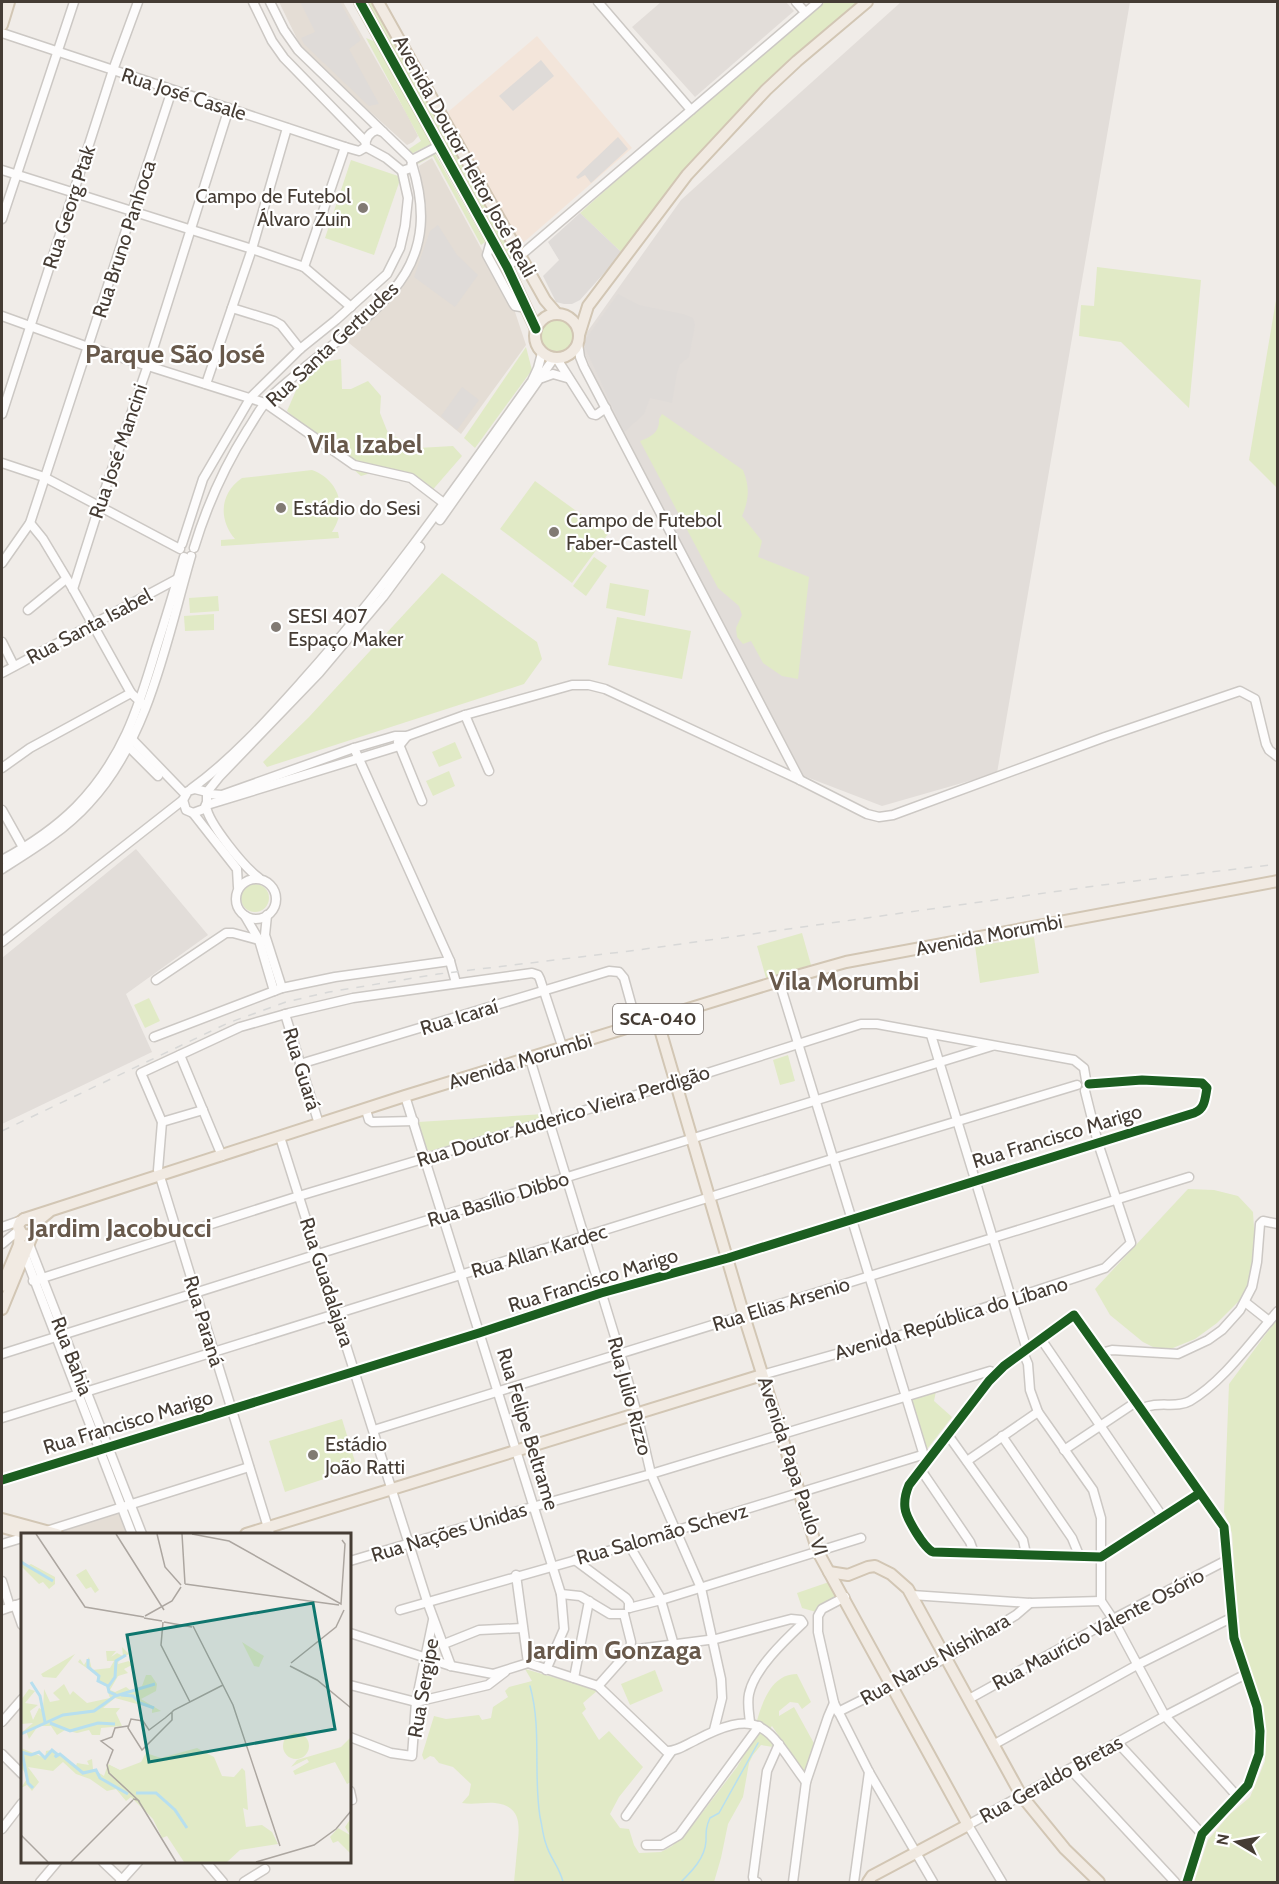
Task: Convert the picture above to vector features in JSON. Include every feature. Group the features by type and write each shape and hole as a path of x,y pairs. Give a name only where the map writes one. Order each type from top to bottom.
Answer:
{"main road":[{"path":"2,25 9,2"},
{"name":"Avenida Doutor Heitor José Reali","path":"360,2 507,267 536,329"},
{"name":"Avenida Doutor Heitor José Reali","path":"378,2 545,300 560,314"},
{"path":"588,306 578,339 570,354 555,359 542,353 535,342 536,329 544,318 580,312 588,306 687,175 735,122 797,61 867,2"},
{"path":"439,142 453,134"},
{"path":"453,168 466,160"},
{"path":"560,314 574,323 578,339"},
{"name":"Avenida Morumbi","path":"21,1225 51,1210 405,1096 854,960 1278,880"},
{"name":"Avenida Papa Paulo VI","path":"657,1019 744,1316 818,1551 968,1825"},
{"path":"2,1286 39,1221 51,1210"},
{"path":"21,1225 28,1236 35,1230"},
{"path":"2,1309 24,1247 21,1225"},
{"path":"254,1533 269,1531 392,1489 762,1375"},
{"path":"2,1519 47,1533"},
{"path":"2,1527 23,1533"},
{"path":"829,1572 848,1575 868,1567 881,1568 901,1581 923,1614 1021,1795 1065,1849 1099,1882"},
{"path":"844,1597 845,1581 848,1575"},
{"name":"Rua Geraldo Bretas","path":"870,1879 968,1825"}],"street":[{"path":"2,219 74,2"},
{"name":"Rua Georg Ptak","path":"2,414 113,70 138,2"},
{"path":"253,2 272,41 284,58 365,144 402,171 407,170 412,162 435,148 439,142"},
{"path":"270,2 284,30 298,50 412,162"},
{"path":"598,2 691,110"},
{"path":"796,2 805,12"},
{"path":"507,267 818,2"},
{"name":"Rua José Casale","path":"2,33 345,147 359,151 365,144"},
{"name":"Rua Bruno Panhoca","path":"2,563 30,524 172,90"},
{"name":"Rua José Mancini","path":"73,589 148,365 229,108"},
{"path":"206,384 252,249 287,128"},
{"path":"365,144 371,132 377,130 383,132"},
{"path":"304,267 345,147"},
{"name":"Rua Santa Gertrudes","path":"143,705 186,551 224,468 265,403 382,302 404,277 417,250 422,216 418,184 412,162"},
{"path":"2,170 304,267 351,307"},
{"name":"Rua Santa Gertrudes","path":"2,869 25,851 66,825 100,791 128,740 143,705 186,551 203,479 251,397 300,349 387,274 400,248 405,226 408,198 402,171"},
{"path":"491,241 487,255 513,303 515,306 528,308"},
{"path":"232,308 281,325 300,349"},
{"path":"2,316 88,346 251,397 265,403 354,465 411,478 445,504"},
{"path":"578,339 580,357 584,367 800,780"},
{"path":"2,942 157,820 231,756 304,679 370,603 445,504 532,381 542,353"},
{"path":"244,915 256,919 267,915 273,910 276,897 270,884 248,868 211,821 206,805 207,793 219,777 312,681 376,605 467,484 555,359 592,414 596,415 606,408"},
{"path":"541,378 553,374 567,378"},
{"path":"2,463 44,477 186,551"},
{"path":"30,524 43,539 73,589 131,693 143,705"},
{"path":"28,610 66,579"},
{"name":"Rua Santa Isabel","path":"2,673 177,579"},
{"path":"2,642 14,666"},
{"path":"128,740 185,795 207,793 222,795 354,748 395,736 407,736 465,715 572,685 589,685 605,689 800,780 867,814 886,817 1240,691 1245,691 1255,699 1266,744 1269,750 1278,757"},
{"path":"2,768 30,748 131,693"},
{"path":"465,715 489,771"},
{"path":"395,736 422,801"},
{"path":"157,820 172,813 201,812 206,805 399,746 407,736"},
{"path":"354,748 450,961 456,983"},
{"path":"185,795 184,807 237,869 239,882 236,904 259,940 278,990"},
{"path":"2,810 25,851"},
{"name":"Rua Santa Gertrudes","path":"2,860 25,851"},
{"path":"237,891 246,881 259,878"},
{"path":"267,915 265,935 278,990"},
{"path":"156,980 226,933 259,940"},
{"path":"154,1037 278,990 335,977 450,961"},
{"name":"Rua Icaraí","path":"300,1064 609,971 619,972 624,978 637,1025"},
{"path":"203,1110 162,1122 141,1073 240,1027 353,998 536,974 540,979 563,1049"},
{"path":"779,981 925,1459"},
{"name":"Rua Guará","path":"285,1014 319,1124"},
{"name":"Rua Doutor Auderico Vieira Perdigão","path":"33,1281 425,1157 676,1083 867,1023 1077,1061 1085,1070 1087,1085"},
{"path":"931,1035 1011,1298 1028,1364 1030,1390 1038,1412 1093,1490 1099,1504 1101,1601 1165,1716 1237,1796"},
{"name":"Rua Basílio Dibbo","path":"2,1354 996,1045"},
{"path":"180,1054 222,1156"},
{"name":"Rua Julio Rizzo","path":"530,1059 620,1354 651,1474 701,1588 722,1688 720,1709 714,1730"},
{"name":"Rua Allan Kardec","path":"2,1418 337,1312 1077,1085 1082,1080 1087,1085"},
{"name":"Rua Francisco Marigo","path":"2,1480 602,1293 728,1258 1194,1113 1204,1105 1207,1088 1202,1083 1142,1080 1087,1085"},
{"path":"1087,1085 1098,1143 1117,1200"},
{"name":"Rua Felipe Beltrame","path":"405,1096 561,1594 564,1629 546,1670"},
{"path":"366,1110 372,1122 414,1121"},
{"name":"Rua Paraná","path":"162,1122 158,1170 269,1531"},
{"name":"Rua Guadalajara","path":"280,1137 433,1619 452,1666"},
{"name":"Rua Elias Arsenio","path":"374,1430 1189,1177"},
{"name":"Avenida República do Líbano","path":"762,1375 889,1339 1100,1271 1131,1244 1117,1200"},
{"path":"1101,1353 1112,1350 1181,1353 1208,1340 1222,1330 1245,1302 1256,1270 1259,1226 1263,1221 1278,1224"},
{"path":"2,1244 21,1225"},
{"name":"Avenida Morumbi","path":"2,1227 21,1225"},
{"name":"Rua Bahia","path":"24,1247 43,1278 64,1334 99,1450 132,1533"},
{"name":"Rua Bahia","path":"24,1247 33,1281 54,1337 108,1447 142,1533"},
{"path":"1245,1302 1269,1321"},
{"path":"1064,1450 1100,1426 1138,1406 1182,1404 1190,1401 1215,1382 1278,1311"},
{"path":"1187,1882 1202,1834 1248,1785 1255,1770 1260,1739 1258,1714 1234,1638 1224,1527 1200,1492 1074,1315 997,1374 925,1459 921,1470 908,1488 905,1508 926,1547 933,1552 1101,1557 1200,1492"},
{"path":"1041,1339 1162,1516"},
{"name":"Rua Nações Unidas","path":"351,1562 990,1371 997,1374"},
{"path":"967,1461 1038,1412"},
{"path":"948,1434 1023,1540 1026,1554"},
{"path":"1002,1436 1072,1538 1079,1556"},
{"name":"Rua Salomão Schevz","path":"400,1610 516,1575 629,1545 799,1493 925,1459"},
{"path":"47,1533 249,1467"},
{"path":"921,1470 970,1542 974,1553"},
{"path":"2,1544 21,1538"},
{"path":"561,1594 575,1594 610,1614 627,1611 861,1538"},
{"path":"629,1545 661,1600 674,1645"},
{"path":"575,1560 629,1602 627,1611 630,1650 598,1686"},
{"name":"Rua Maurício Valente Osório","path":"969,1699 1113,1619 1227,1560"},
{"path":"516,1575 528,1663"},
{"path":"2,1581 21,1623"},
{"path":"912,1595 1030,1603 1101,1601"},
{"path":"844,1597 822,1609 818,1624 836,1707 869,1772 933,1882"},
{"path":"923,1614 929,1601 940,1597"},
{"path":"574,1678 589,1601"},
{"name":"Rua Narus Nishihara","path":"836,1707 892,1686 946,1658 1016,1615 1030,1603"},
{"path":"993,1744 1137,1665 1233,1617"},
{"path":"630,1650 716,1639 795,1618 803,1622 774,1653 752,1683 748,1697 755,1724 704,1803 673,1841 658,1846 646,1845"},
{"name":"Rua Sergipe","path":"351,1737 391,1753 412,1756 416,1702 433,1619"},
{"path":"444,1644 479,1630 522,1628"},
{"path":"351,1633 452,1666 488,1674 506,1671 528,1663 598,1686 662,1749 671,1752"},
{"path":"351,1685 416,1702 488,1685 506,1671"},
{"name":"Rua Geraldo Bretas","path":"968,1825 1246,1674"},
{"path":"2,1722 21,1700"},
{"path":"794,1882 806,1782 828,1717 836,1707"},
{"path":"626,1816 671,1752 714,1730 755,1724 766,1730 806,1782"},
{"path":"1118,1743 1202,1834"},
{"path":"757,1882 753,1877 767,1771 779,1744"},
{"path":"2,1754 21,1773"},
{"path":"1070,1769 1175,1882"},
{"path":"855,1882 869,1772"},
{"path":"2,1829 21,1804"},
{"name":"Avenida Papa Paulo VI","path":"968,1825 1002,1882"},
{"path":"40,1882 56,1863"},
{"path":"104,1863 121,1881 137,1863"},
{"path":"207,1863 223,1882"},
{"path":"244,1882 265,1869"},
{"name":"Rua Geraldo Bretas","path":"855,1882 870,1879"}],"shaded area":[{"path":"279,2 343,2 418,136 413,142 407,145 303,51"},
{"path":"300,2 340,2 361,40 349,49 379,104 369,106 304,44 301,38 315,32"},
{"path":"661,2 786,2 794,11 695,97 632,27"},
{"path":"901,2 1130,2 997,773 882,806 804,776 605,403 580,342 681,200"},
{"path":"537,36 632,148 524,242 514,242 448,112"},
{"path":"541,60 554,76 513,111 499,96"},
{"path":"618,137 628,149 591,183 585,175 578,179 576,177"},
{"path":"432,158 514,309 526,345 461,434 344,339 387,303 415,266 422,247 426,207 419,166"},
{"path":"580,213 622,253 580,300 572,304 564,304 556,302 543,276 559,260 548,242"},
{"path":"438,225 457,255 478,275 455,307 414,277 430,231"},
{"path":"618,294 639,305 693,318 695,325 689,357 680,364 677,373 672,403 650,398 644,414 624,432 583,343"},
{"path":"462,387 479,400 457,430 441,416"},
{"path":"136,849 208,935 126,994 152,1052 2,1124 2,958"},
{"path":"119,1512 130,1533 63,1533 59,1532"}],"green space":[{"path":"366,2 374,2 516,255 511,261"},
{"path":"825,2 859,2 820,34 744,108 666,194 622,253 580,213 694,111"},
{"path":"366,38 376,42 433,143 411,154 409,149 421,141"},
{"path":"434,152 485,242 481,245 433,156 414,166 414,161"},
{"name":"Campo de Futebol Álvaro Zuin","path":"351,160 401,177 374,255 325,238"},
{"path":"1097,267 1201,280 1189,408 1121,342 1079,336 1081,305 1094,306"},
{"path":"1277,300 1277,488 1249,460"},
{"path":"556,319 568,324 573,336 568,348 556,353 544,348 539,336 544,324"},
{"path":"526,347 532,370 475,448 464,438"},
{"path":"341,359 342,389 351,389 368,381 381,396 380,413 388,433 418,448 453,446 462,456 429,494 411,479 374,472 361,476 287,411 301,379 318,363"},
{"path":"662,414 743,470 748,493 742,516 762,541 758,557 809,577 798,679 782,676 763,663 751,641 743,644 737,637 736,628 742,615 739,606 718,588 640,441 656,431"},
{"path":"312,470 329,481 338,496 339,514 332,532 338,532 339,538 221,546 221,540 235,539 226,523 224,507 229,491 242,478"},
{"name":"Campo de Futebol Faber-Castell","path":"535,481 608,534 572,583 500,529"},
{"path":"594,557 607,566 586,596 573,586"},
{"path":"442,573 537,642 542,659 524,684 267,767 263,762 309,717"},
{"path":"610,583 649,590 645,616 606,608"},
{"path":"218,596 219,611 190,613 189,598"},
{"path":"214,614 214,630 185,631 184,616"},
{"path":"617,617 691,631 682,679 608,665"},
{"path":"455,742 462,758 439,767 432,752"},
{"path":"449,771 455,786 433,796 426,781"},
{"path":"255,884 265,888 269,898 265,908 255,912 245,908 241,898 245,888"},
{"path":"802,933 811,965 766,978 757,946"},
{"path":"1034,937 1039,973 980,983 975,946"},
{"path":"149,998 160,1021 145,1028 134,1005"},
{"path":"788,1055 795,1081 780,1085 773,1060"},
{"path":"544,1114 543,1119 430,1151 426,1149 418,1122"},
{"path":"1188,1189 1214,1190 1238,1196 1253,1212 1256,1260 1244,1296 1217,1323 1195,1339 1163,1352 1143,1342 1110,1315 1095,1289"},
{"path":"1277,1319 1277,1882 1194,1882 1208,1840 1229,1815 1250,1797 1265,1761 1265,1726 1239,1640 1232,1533 1224,1512 1229,1384"},
{"path":"936,1391 934,1401 952,1417 924,1453 907,1400"},
{"name":"Estádio João Ratti","path":"342,1419 357,1468 285,1492 269,1441"},
{"path":"829,1582 837,1599 816,1612 802,1608 797,1593"},
{"path":"525,1669 598,1690 583,1703 586,1709 582,1713 599,1740 609,1731 643,1767 619,1797 610,1814 620,1828 629,1829 639,1853 661,1852 672,1846 689,1830 737,1767 760,1729 756,1724 769,1691 774,1684 788,1675 797,1674 811,1702 802,1709 798,1703 790,1702 779,1711 779,1716 794,1707 816,1747 807,1772 804,1773 771,1727 773,1747 761,1745 749,1763 743,1797 728,1824 714,1882 514,1882 519,1827 515,1814 504,1805 495,1803 462,1803 469,1795 471,1784 453,1767 439,1763 430,1756 424,1760 422,1755 434,1716 446,1719 479,1715 482,1720 491,1718 493,1707 508,1697 505,1691 509,1687 532,1681"},
{"path":"655,1670 663,1691 630,1705 621,1684"}],"waterway":[{"path":"530,1686 536,1718 540,1817 544,1838 563,1882"},
{"path":"681,1882 701,1859 710,1818 719,1813 758,1743"}],"railway":[{"path":"2,1131 228,1023 286,1002 329,992 438,974 638,950 1102,885 1278,864"}],"cycle path":[{"path":"360,2 507,267 536,329"},
{"path":"2,1480 479,1333 601,1293 728,1258 1194,1113 1202,1106 1207,1088 1202,1083 1142,1080 1089,1084"},
{"path":"1187,1882 1202,1834 1248,1785 1259,1754 1260,1731 1257,1707 1234,1638 1224,1527 1141,1409 1074,1315 1004,1366 989,1381 909,1485 905,1502 906,1513 912,1525 920,1539 933,1552 1101,1557 1200,1493"}],"place":[{"name":"Campo de Futebol Álvaro Zuin","path":"363,208"},
{"name":"Estádio do Sesi","path":"281,508"},
{"name":"Campo de Futebol Faber-Castell","path":"554,532"},
{"name":"SESI 407 Espaço Maker","path":"276,627"},
{"name":"Estádio João Ratti","path":"313,1455"}],"district":[{"name":"Parque São José","path":"175,354"},
{"name":"Vila Izabel","path":"365,444"},
{"name":"Vila Morumbi","path":"844,981"},
{"name":"Jardim Jacobucci","path":"120,1228"},
{"name":"Jardim Gonzaga","path":"614,1650"}]}
